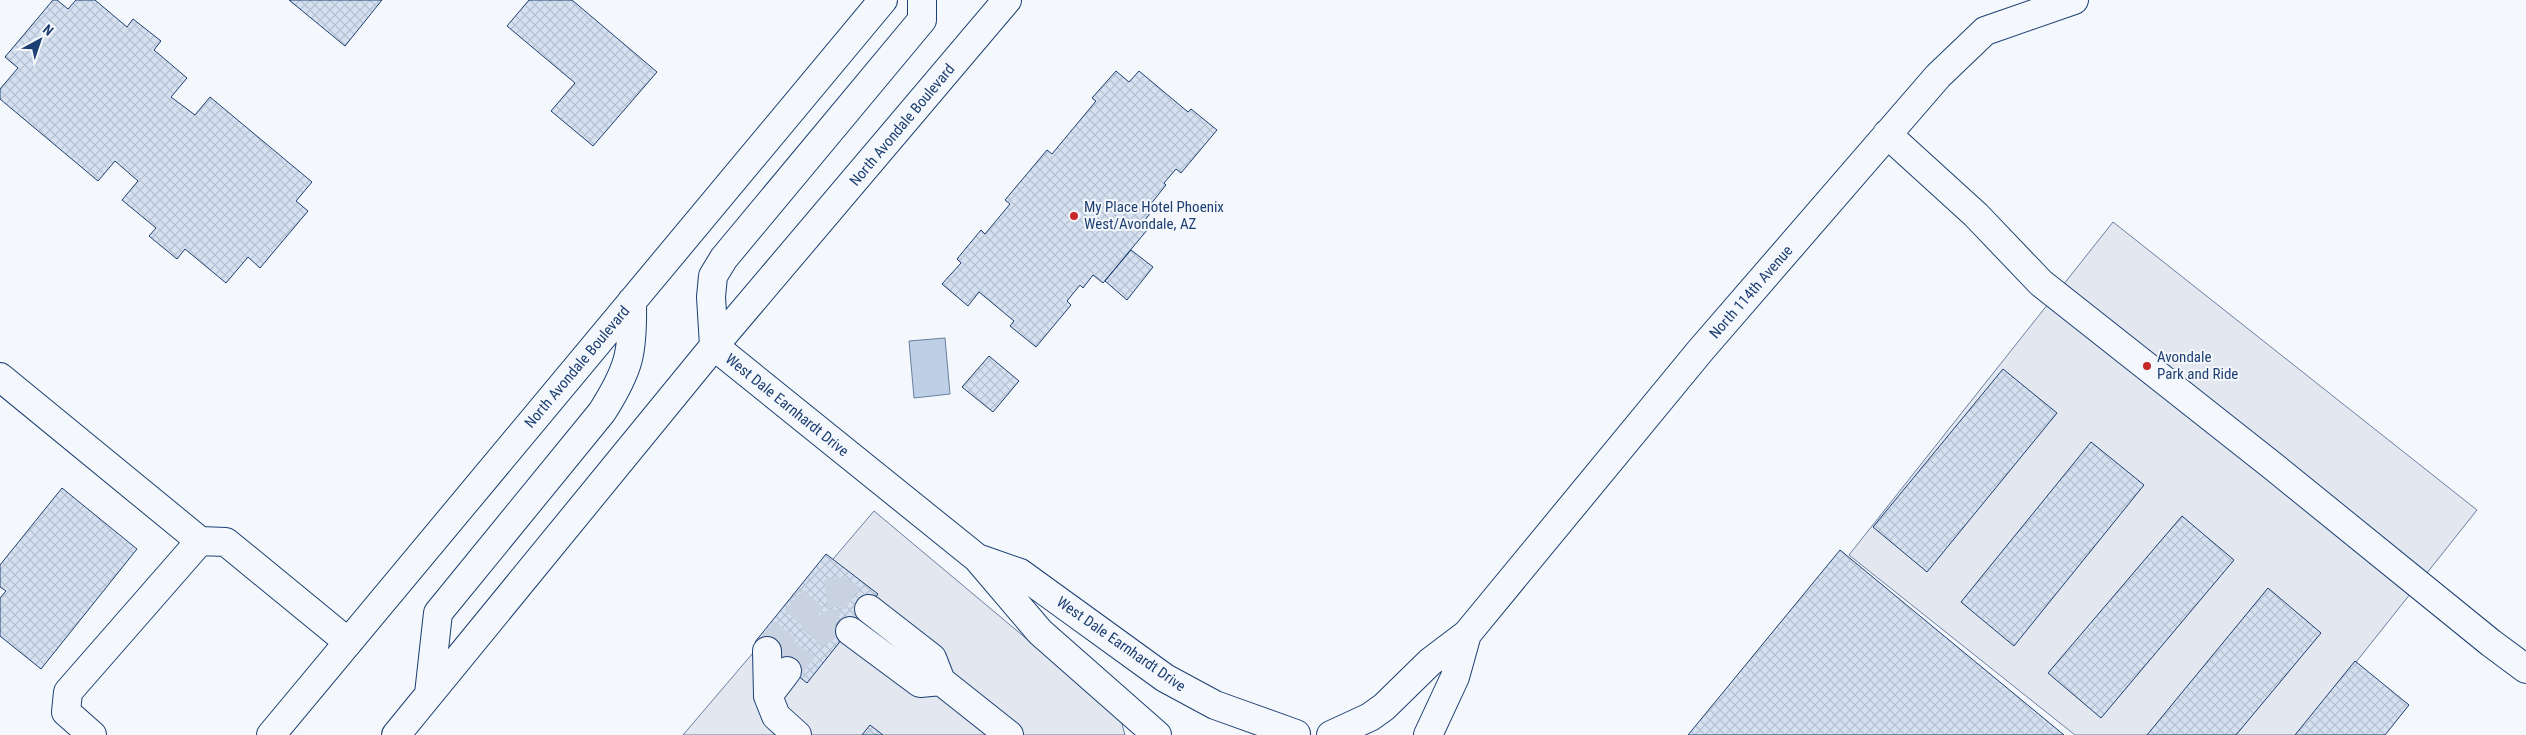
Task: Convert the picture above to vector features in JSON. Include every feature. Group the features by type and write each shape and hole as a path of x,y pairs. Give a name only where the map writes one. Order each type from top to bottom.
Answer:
{"main road":[{"name":"North Avondale Boulevard","path":"271,735 883,0"},
{"path":"714,346 710,297 713,276 724,258 922,20 922,0"},
{"name":"North Avondale Boulevard","path":"396,735 714,346 1007,0"},
{"name":"North 114th Avenue","path":"1467,634 1700,352 1938,76 1985,31 2074,0"},
{"path":"1887,134 1976,215 2041,282 2490,643 2526,669"},
{"path":"429,694 438,613 602,412 618,387 628,362 632,340 632,301"},
{"name":"West Dale Earnhardt Drive","path":"714,346 977,558 1040,632 1157,735"},
{"path":"0,377 200,541 226,542 348,642"},
{"path":"92,735 66,712 68,692 200,541"},
{"name":"West Dale Earnhardt Drive","path":"977,558 1020,573 1165,678 1215,705 1295,735 1322,735"},
{"path":"869,610 932,658 941,681 1009,735"},
{"path":"850,631 920,683 941,681"},
{"path":"1331,735 1370,717 1384,707 1430,662 1467,634"},
{"path":"1428,735 1455,677 1467,634"},
{"path":"767,651 768,696 776,716 797,735"},
{"path":"768,696 787,671"}],"shaded area":[{"name":"Avondale Park and Ride","path":"2113,222 2477,510 2298,735 2075,735 1849,555"},
{"path":"874,511 1120,717 1125,735 683,735"}],"water":[{"path":"945,338 950,394 914,398 909,341"}],"building":[{"path":"53,0 57,0 68,9 76,0 95,0 127,27 133,19 161,41 154,50 187,78 171,97 195,115 210,97 312,182 296,201 308,211 260,268 248,257 226,283 185,249 177,259 149,236 156,228 122,200 138,181 115,161 98,181 0,99 0,89 18,68 5,57"},
{"path":"289,0 382,0 345,46"},
{"path":"529,0 572,0 657,72 593,146 551,111 575,83 507,26"},
{"name":"My Place Hotel Phoenix West/Avondale, AZ","path":"1116,71 1129,82 1139,71 1188,112 1191,109 1217,130 1181,173 1176,169 1164,183 1166,185 1150,205 1154,208 1142,224 1148,229 1103,283 1093,275 1083,288 1080,285 1067,301 1071,305 1036,347 1010,326 1014,321 979,292 968,306 942,284 961,263 957,259 981,230 985,234 1010,204 1005,200 1047,150 1052,154 1096,101 1092,98"},
{"path":"1131,250 1153,267 1127,300 1105,281"},
{"path":"989,356 1019,381 993,412 962,387"},
{"path":"2003,369 2057,413 1927,572 1873,527"},
{"path":"2091,442 2144,485 2014,646 1961,602"},
{"path":"62,488 137,549 41,669 0,636 0,598 6,591 0,587 0,565"},
{"path":"2182,516 2234,560 2101,718 2048,673"},
{"path":"1840,550 2064,735 1688,735"},
{"path":"826,554 878,594 807,683 755,642"},
{"path":"2268,588 2321,633 2236,735 2147,735"},
{"path":"2355,661 2409,705 2385,735 2295,735"},
{"path":"870,725 883,735 862,735"}],"tunnel":[{"path":"767,651 817,595 842,592 869,609"},
{"path":"787,671 813,636 833,623 850,631"}],"place":[{"name":"My Place Hotel Phoenix West/Avondale, AZ","path":"1074,216"},
{"name":"Avondale Park and Ride","path":"2147,366"}]}
